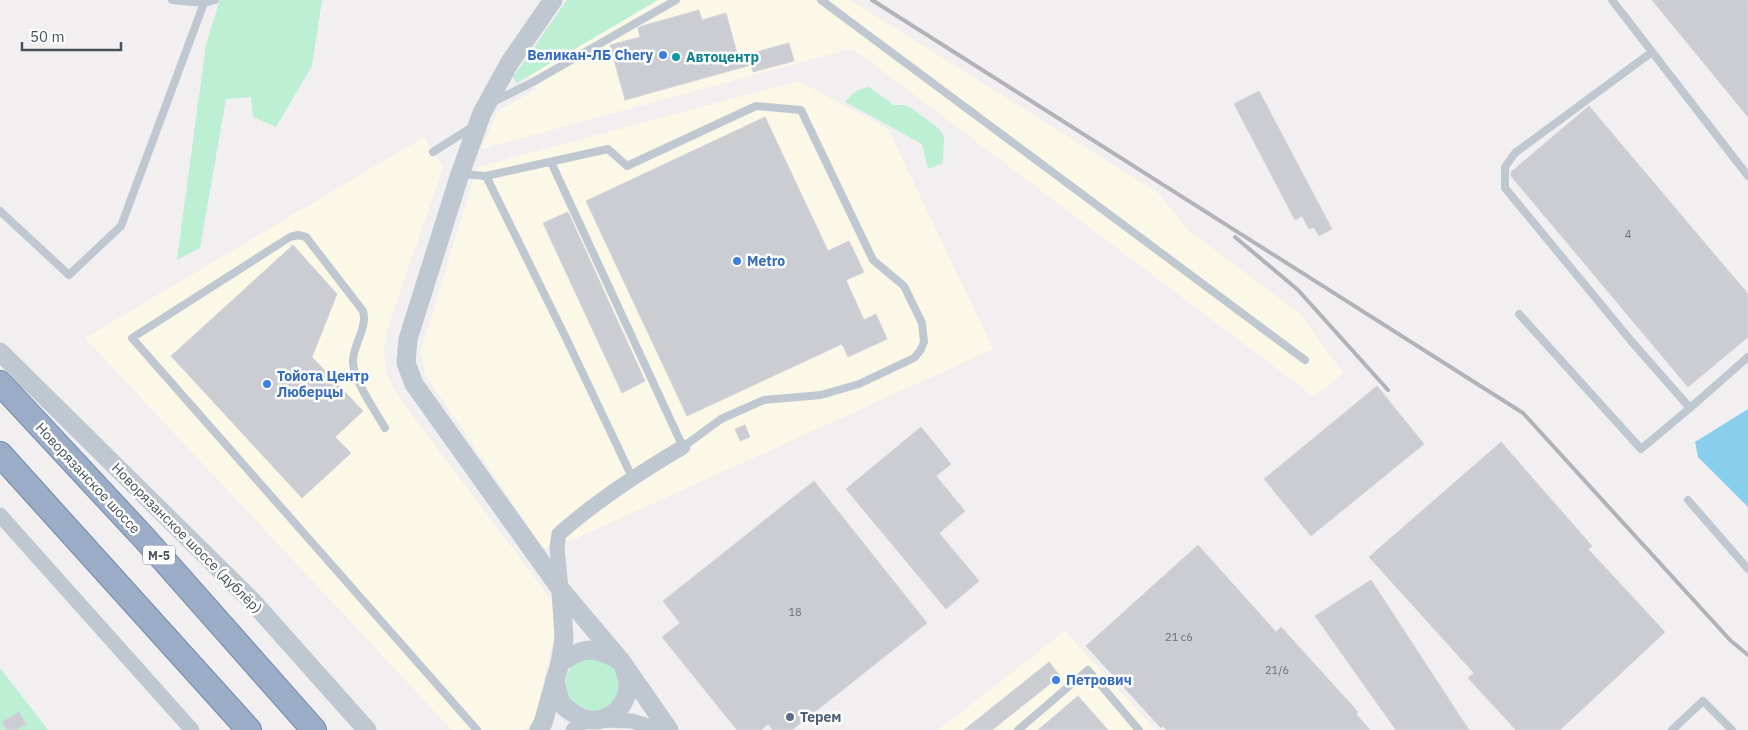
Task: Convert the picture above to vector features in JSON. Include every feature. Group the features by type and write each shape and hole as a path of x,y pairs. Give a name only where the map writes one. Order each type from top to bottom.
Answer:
{"highway":[{"name":"Новорязанское шоссе","path":"0,383 146,540 314,730"},
{"path":"0,454 249,730"}],"street":[{"path":"553,0 510,62 482,115 460,174 408,339 406,363 414,384 561,590 622,664 669,730"},
{"name":"Новорязанское шоссе (дублёр)","path":"0,352 253,602 367,730"},
{"path":"539,730 543,723 564,638 557,548 558,534 591,506 683,447"},
{"path":"0,515 192,730"},
{"path":"557,671 575,653 589,649 598,649 622,664 628,682 623,702 614,713 586,724"},
{"path":"557,671 561,701 566,708 586,724 632,721 661,730"}],"lane":[{"path":"172,0 204,3 215,0"},
{"path":"433,152 482,115 533,82 676,0"},
{"path":"821,0 1305,360"},
{"path":"1612,0 1748,176"},
{"path":"0,211 69,275 121,226 204,3"},
{"path":"1652,52 1515,153 1506,167 1505,188 1632,342 1690,408"},
{"path":"460,174 486,176 608,149 627,166 756,106 801,110 873,260 904,286 922,324 924,342 920,351 914,358 859,384 821,395 764,400 720,419 683,447 551,162"},
{"path":"486,176 632,478"},
{"path":"385,428 354,370 352,359 364,322 363,311 306,237 298,235 290,237 132,338 477,730"},
{"path":"1519,314 1641,449 1748,357"},
{"path":"1688,500 1748,569"},
{"path":"1018,730 1088,670 1139,730"},
{"path":"1672,730 1703,701 1732,730"}],"shaded area":[{"path":"658,0 850,0 1158,193 1188,230 1300,314 1343,373 1314,397 867,59 850,49 481,149 498,111 536,89 529,76"},
{"path":"799,81 888,129 993,349 557,547 543,548 425,374 421,351 477,167"},
{"path":"424,137 443,167 387,330 384,351 386,372 406,407 553,602 556,626 535,719 526,730 452,730 85,338"},
{"name":"Петрович","path":"1065,631 1155,730 938,730"}],"green space":[{"path":"220,0 322,0 312,66 276,127 253,117 251,97 226,99 200,248 177,260 206,44"},
{"path":"567,0 658,0 517,83 513,77"},
{"path":"869,87 894,105 904,105 913,109 938,128 944,136 943,163 928,169 922,144 845,102 856,92"},
{"path":"585,657 606,660 617,670 621,692 612,707 588,714 566,698 565,691 567,674 573,665"},
{"path":"0,668 48,730 0,730"}],"water":[{"path":"1748,409 1748,507 1698,457 1695,442"}],"building":[{"path":"1652,0 1748,0 1748,117"},
{"name":"Автоцентр","path":"699,10 702,20 726,13 738,57 789,43 794,61 753,72 751,65 625,100 610,45 640,37 638,28 642,26"},
{"path":"1259,91 1332,229 1319,236 1314,227 1309,229 1302,216 1295,220 1234,104"},
{"path":"1589,106 1748,294 1748,337 1688,387 1511,176 1511,172"},
{"name":"Metro","path":"765,117 828,251 849,241 864,272 846,280 864,320 876,314 887,339 848,357 842,344 687,416 586,201"},
{"path":"568,212 645,381 622,393 543,223"},
{"name":"Тойота Центр Люберцы","path":"293,245 337,294 312,357 363,411 335,437 351,453 302,498 171,356"},
{"path":"1377,386 1424,444 1311,536 1264,479"},
{"path":"745,425 750,437 740,441 735,429"},
{"path":"921,427 951,464 936,476 965,511 939,533 979,581 946,609 846,489"},
{"path":"1501,442 1592,546 1588,549 1665,632 1560,730 1516,730 1468,678 1474,673 1369,557"},
{"path":"814,481 927,623 792,730 773,730 768,724 761,730 737,730 662,637 680,623 663,601"},
{"path":"1198,545 1276,632 1281,627 1358,712 1356,714 1370,730 1167,730 1163,726 1161,728 1086,646"},
{"path":"1371,580 1469,730 1396,730 1315,616"},
{"path":"1049,662 1060,676 992,730 964,730"},
{"path":"1078,696 1108,730 1038,730"},
{"path":"19,712 26,724 16,730 7,730 2,722"}],"railway":[{"path":"872,0 1523,413 1730,640 1748,655"},
{"path":"1235,237 1298,290 1388,390"}],"place":[{"name":"Великан-ЛБ Chery","path":"663,55"},
{"name":"Автоцентр","path":"676,57"},
{"name":"Metro","path":"737,261"},
{"name":"Тойота Центр Люберцы","path":"267,384"},
{"name":"Петрович","path":"1056,680"},
{"name":"Терем","path":"790,717"}]}
